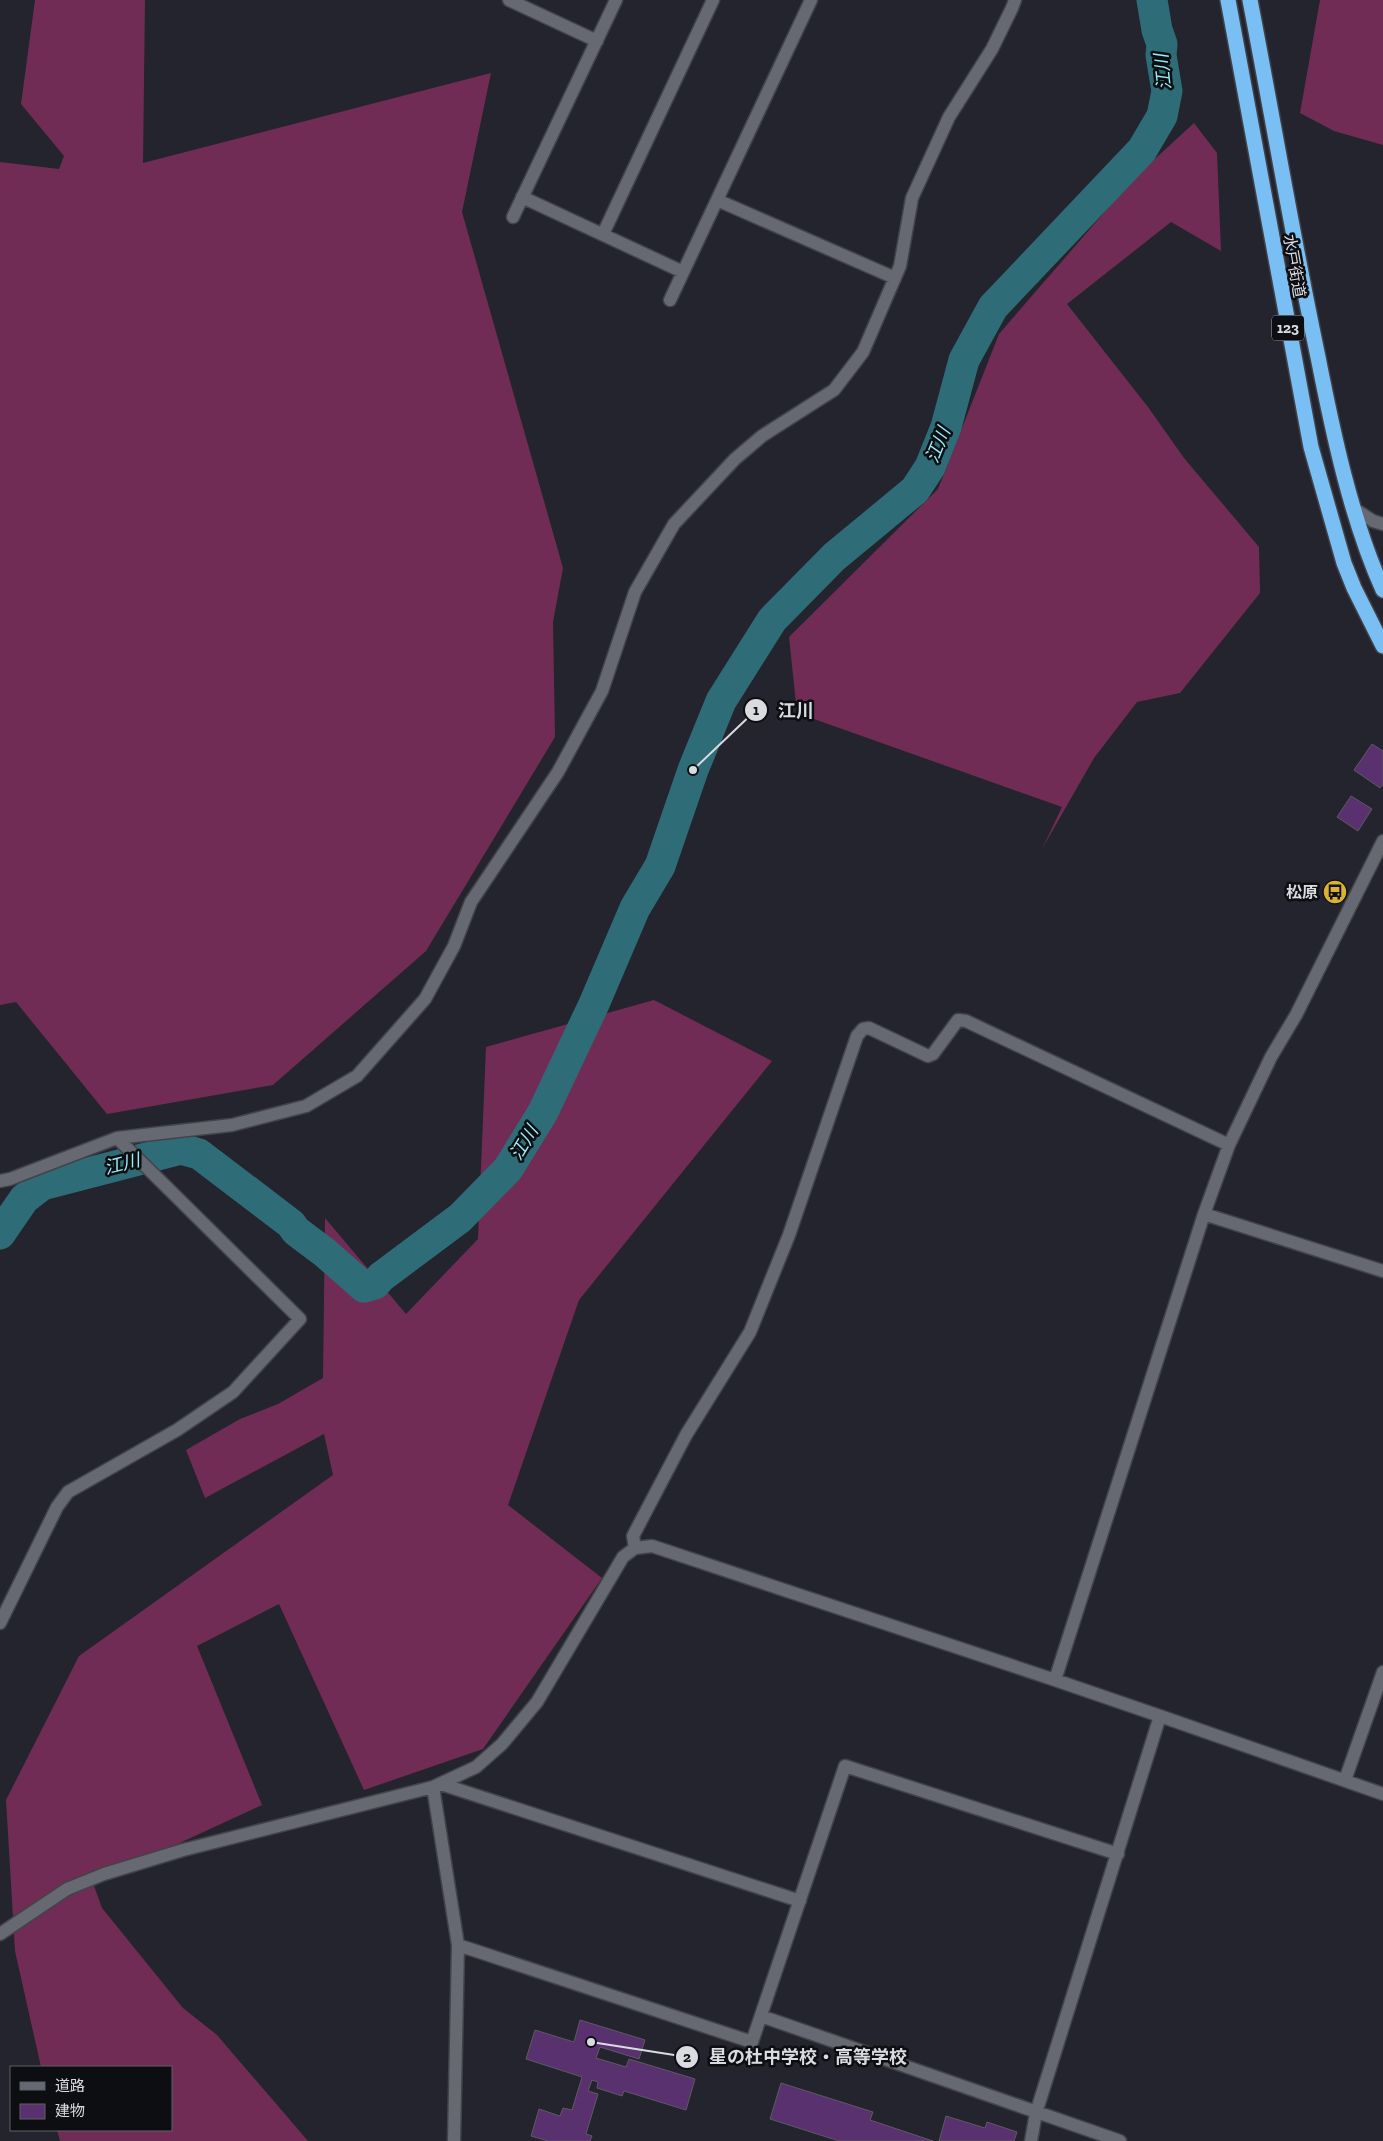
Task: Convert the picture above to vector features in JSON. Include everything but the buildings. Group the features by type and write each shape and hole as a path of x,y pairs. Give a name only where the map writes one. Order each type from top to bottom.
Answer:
{"highway":[{"name":"水戸街道","path":"1228,0 1311,447 1344,563 1354,588 1378,623 1383,646"},
{"name":"水戸街道","path":"1250,0 1309,316 1334,438 1368,552 1383,590"}],"street":[{"path":"509,0 597,41"},
{"path":"513,217 616,0"},
{"path":"603,234 713,0"},
{"path":"670,300 811,0"},
{"path":"0,1181 10,1179 117,1138 232,1125 306,1106 357,1076 425,999 454,946 471,902 558,772 602,691 635,592 674,524 736,458 762,436 834,390 863,352 900,266 912,198 949,117 992,48 1012,8 1014,0"},
{"path":"522,197 683,272"},
{"path":"717,200 895,278"},
{"path":"1356,510 1373,521 1383,524"},
{"path":"1055,1680 1204,1214 1229,1145 1271,1057 1296,1015 1383,841"},
{"path":"635,1548 632,1536 686,1435 750,1332 789,1235 857,1036 863,1029 869,1028 928,1056 934,1054 958,1020 966,1021 1229,1145"},
{"path":"2,1614 56,1508 68,1492 177,1430 233,1392 300,1319 117,1138"},
{"path":"1204,1214 1383,1271"},
{"path":"0,1934 68,1889 104,1874 183,1850 437,1786 476,1767 502,1744 537,1702 623,1558 635,1548 652,1546 1055,1680 1383,1794"},
{"path":"1345,1780 1383,1672"},
{"path":"1031,2141 1036,2113 1160,1716"},
{"path":"458,1944 752,2042 845,1766 1118,1854"},
{"path":"437,1786 800,1902"},
{"path":"437,1786 458,1944 454,2141"},
{"path":"761,2016 1120,2141"}],"shaded area":[{"path":"35,0 145,0 143,163 491,73 462,212 563,568 553,622 555,737 426,951 273,1085 107,1114 16,1002 0,1005 0,162 59,169 64,156 21,104"},
{"path":"1320,0 1383,0 1383,145 1334,131 1300,113"},
{"path":"1194,123 1217,153 1221,251 1171,222 1067,304 1148,407 1184,458 1259,547 1260,593 1180,693 1137,702 1094,758 1042,849 1062,807 797,713 789,637 938,489 999,334 1134,178"},
{"path":"654,1000 772,1061 579,1300 508,1505 602,1578 483,1749 364,1790 279,1604 197,1646 262,1805 93,1883 102,1908 183,2008 217,2035 308,2141 60,2141 57,2131 172,2131 172,2066 41,2066 15,1951 6,1800 79,1656 333,1475 324,1434 205,1498 186,1450 240,1419 278,1404 323,1378 325,1218 406,1314 478,1239 486,1047"}],"waterway":[{"name":"江川","path":"0,1234 24,1199 42,1185 181,1149 199,1154 291,1224 296,1231 324,1252 364,1287 375,1284 381,1277 460,1218 508,1169 543,1112 594,1004 635,908 660,866 693,770 721,701 772,620 834,557 915,490 930,467 946,427 964,360 993,307 1142,150 1162,116 1167,91 1161,55 1162,44 1157,30 1152,0"}],"place":[{"name":"江川","path":"693,770"},
{"name":"松原","path":"1335,892"},
{"name":"星の杜中学校・高等学校","path":"591,2042"}]}
